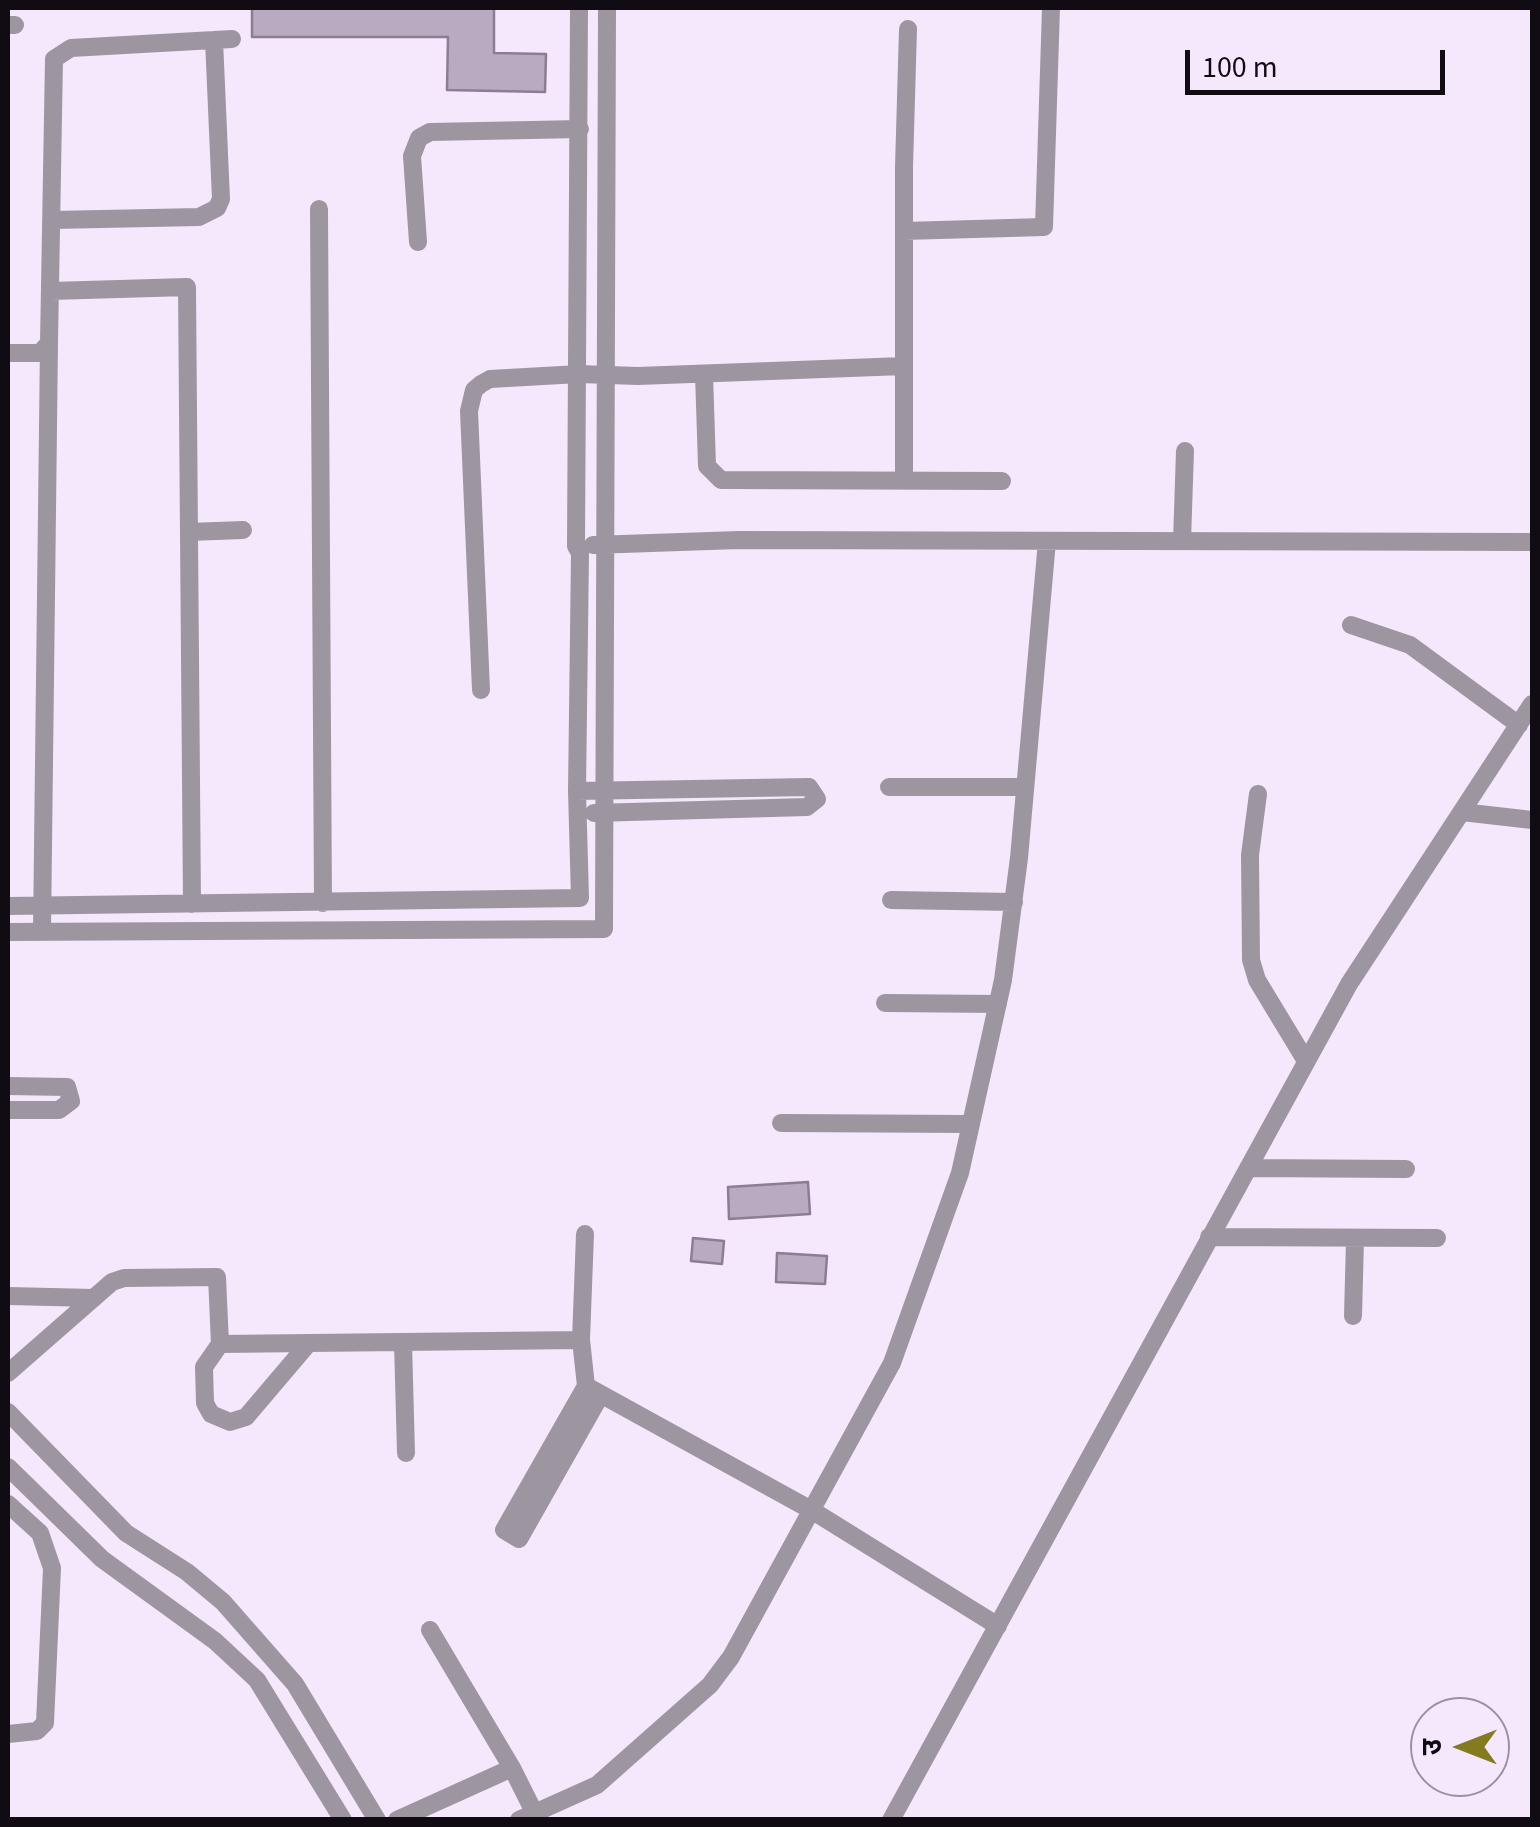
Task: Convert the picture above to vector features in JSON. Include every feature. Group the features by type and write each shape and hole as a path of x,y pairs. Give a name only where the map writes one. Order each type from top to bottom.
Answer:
{"street":[{"path":"8,906 580,898 576,792 580,553 576,546 580,8"},
{"path":"8,932 604,929 606,8"},
{"path":"904,231 1044,227 1051,8"},
{"path":"904,479 908,29"},
{"path":"42,932 54,59 71,48 223,40 217,208 199,216 53,220"},
{"path":"418,242 412,156 420,138 430,132 580,129"},
{"path":"319,209 322,903"},
{"path":"51,291 187,288 192,904"},
{"path":"8,352 40,353 49,343"},
{"path":"481,690 470,401 474,390 490,379 579,374 704,374 903,366"},
{"path":"704,374 707,466 721,480 1002,481"},
{"path":"1182,540 1186,452"},
{"path":"189,532 243,530"},
{"path":"576,546 740,540 1532,542"},
{"path":"430,1630 512,1768 528,1817 582,1794 610,1776 710,1685 730,1657 892,1364 960,1173 998,1004 1014,902 1047,541"},
{"path":"1351,625 1410,645 1525,725"},
{"path":"891,1820 1349,984 1462,812 1525,725 1532,704"},
{"path":"576,792 809,787 817,799 807,807 578,814"},
{"path":"889,787 1025,787"},
{"path":"1258,794 1250,856 1251,960 1257,980 1306,1061"},
{"path":"1462,812 1532,820"},
{"path":"891,900 1014,902"},
{"path":"886,1003 998,1004"},
{"path":"8,1086 68,1087 71,1101 59,1110 8,1110"},
{"path":"782,1122 972,1124"},
{"path":"1248,1168 1406,1169"},
{"path":"585,1234 581,1340 593,1391 518,1538 504,1530 593,1391"},
{"path":"1209,1237 1438,1238"},
{"path":"1353,1316 1355,1240"},
{"path":"8,1373 94,1298 124,1278 216,1277 220,1344 204,1367 205,1403 211,1414 230,1422 246,1417 308,1344"},
{"path":"8,1296 94,1298"},
{"path":"220,1344 581,1340"},
{"path":"403,1342 406,1453"},
{"path":"593,1391 813,1510 998,1626"},
{"path":"8,1412 126,1533 187,1572 224,1602 295,1684 377,1820"},
{"path":"8,1467 102,1559 215,1641 257,1680 342,1820"},
{"path":"8,1504 40,1533 52,1568 45,1722 37,1731 8,1734"},
{"path":"398,1820 512,1768"}],"building":[{"path":"252,8 494,8 494,53 546,54 545,92 447,90 448,37 252,37"},
{"path":"808,1182 810,1214 729,1219 728,1187"},
{"path":"693,1238 724,1241 722,1264 691,1261"},
{"path":"777,1253 827,1256 825,1284 776,1282"}]}
